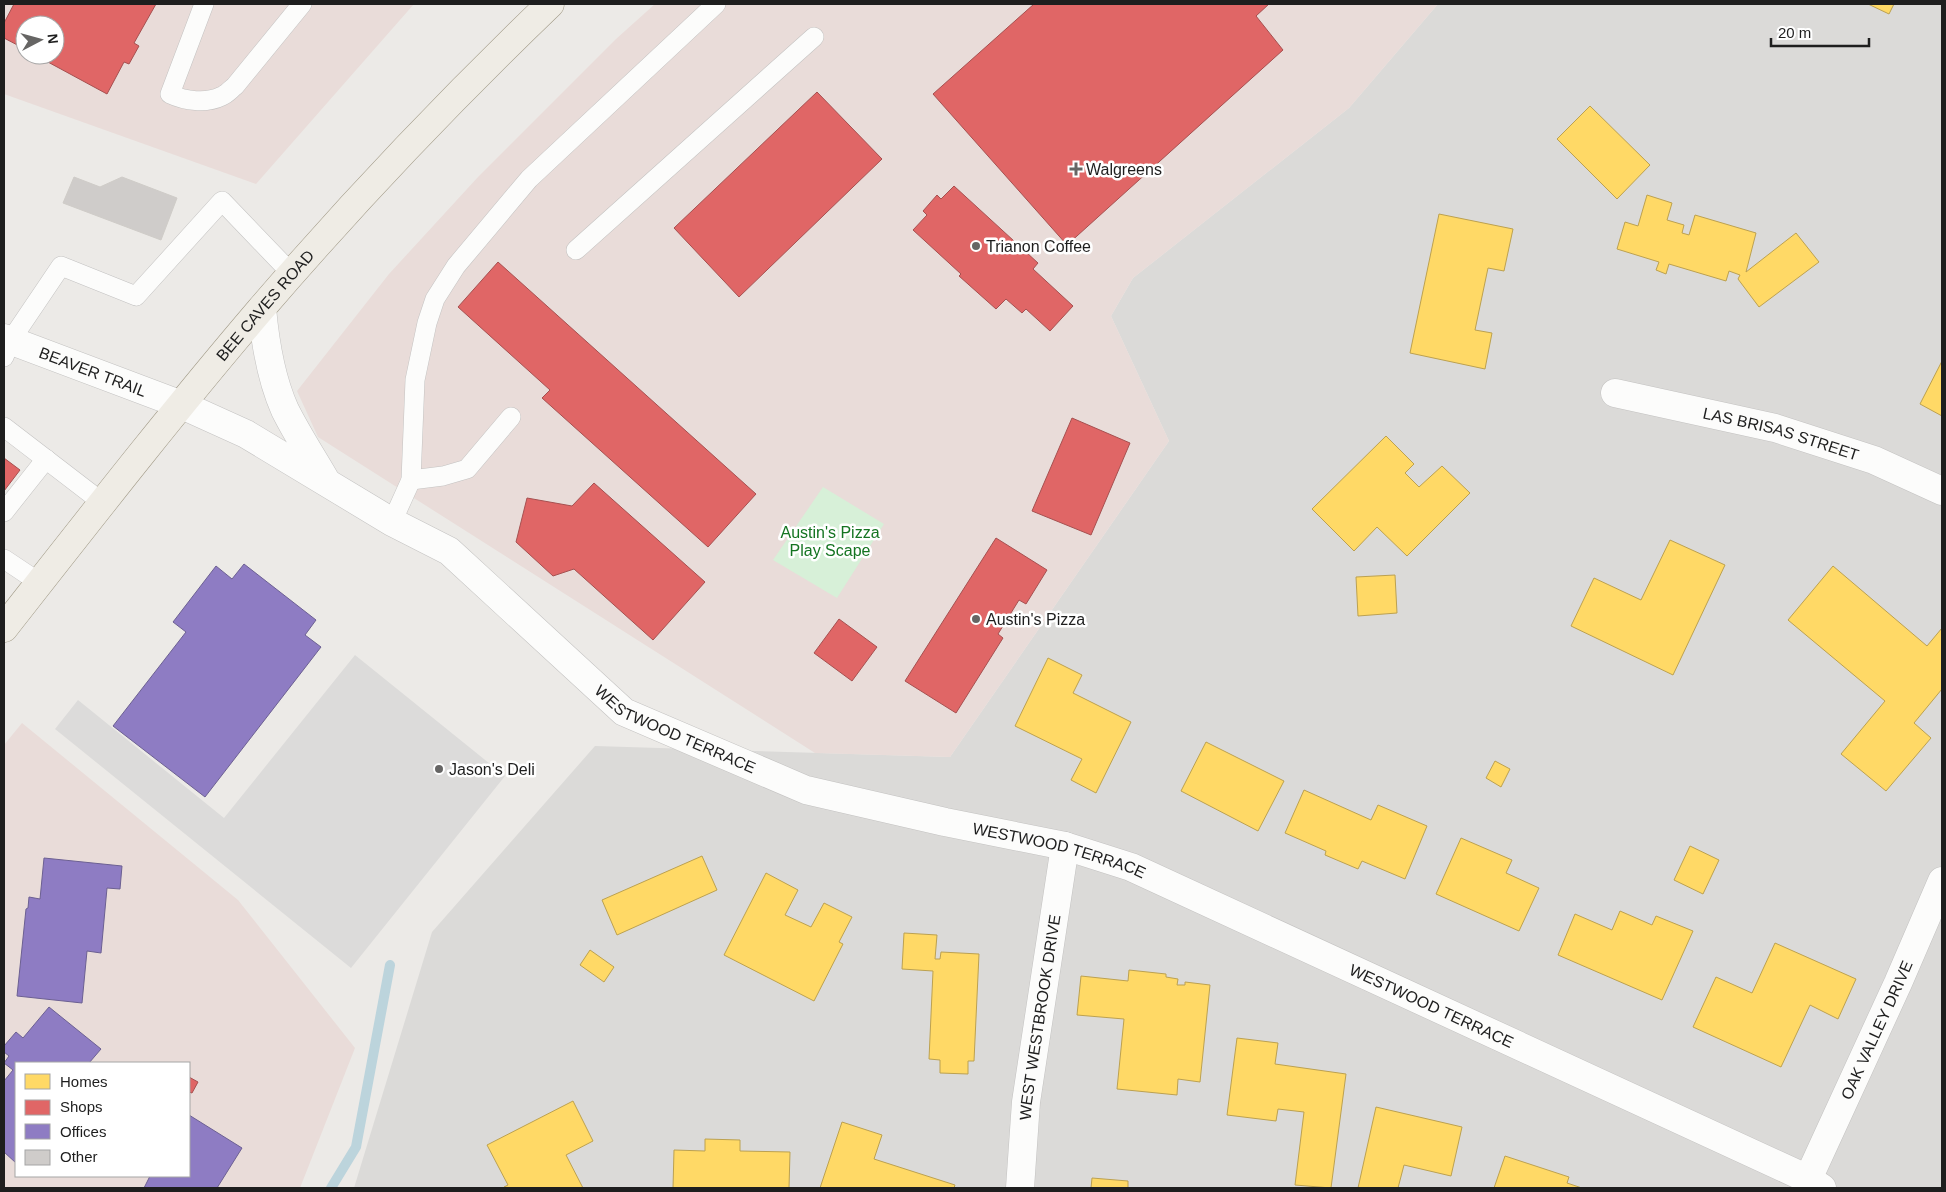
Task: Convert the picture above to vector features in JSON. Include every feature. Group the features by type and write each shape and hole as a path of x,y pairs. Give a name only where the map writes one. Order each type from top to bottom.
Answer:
{"main road":[{"name":"BEE CAVES ROAD","path":"4,628 262,308 453,99 544,5"}],"street":[{"name":"WESTWOOD TERRACE","path":"262,308 264,333 274,377 285,409 328,484"},
{"name":"BEAVER TRAIL","path":"6,345 182,405"},
{"name":"LAS BRISAS STREET","path":"1615,393 1774,428 1874,460 1942,491"},
{"name":"WESTWOOD TERRACE","path":"182,405 246,434 392,522 449,551 624,712 806,790 945,822 1065,846 1131,867 1815,1184"},
{"name":"WEST WESTBROOK DRIVE","path":"1020,1188 1026,1102 1065,846"},
{"name":"OAK VALLEY DRIVE","path":"1815,1184 1942,881"}],"lane":[{"path":"204,4 170,94 181,99 199,101 222,96 235,86 302,4"},
{"path":"392,522 411,480 416,380 427,323 435,299 456,266 529,178 716,4"},
{"path":"576,250 814,37"},
{"path":"6,345 61,266 136,296 222,201 292,274"},
{"path":"411,480 444,476 467,468 511,417"},
{"path":"4,427 103,503"},
{"path":"4,512 46,460"},
{"path":"4,559 40,583"}],"shaded area":[{"path":"4,4 414,4 256,184 4,94"},
{"path":"655,4 1438,4 1349,108 1133,278 1111,316 1169,441 950,757 815,753 318,437 297,391 389,274 478,177 616,39"},
{"path":"1438,4 1942,4 1942,1188 354,1188 432,932 595,746 950,757 1169,441 1111,316 1133,278 1349,108"},
{"path":"355,655 505,776 351,968 55,729 78,700 224,818"},
{"path":"22,723 238,900 355,1048 300,1188 4,1188 4,745"}],"green space":[{"name":"Austin's Pizza Play Scape","path":"823,487 884,524 837,598 773,560"}],"building: Homes":[{"path":"1868,4 1894,4 1889,14"},
{"path":"1590,106 1650,165 1617,199 1557,139"},
{"path":"1647,195 1672,203 1667,220 1684,225 1682,233 1689,235 1695,215 1756,233 1746,272 1796,233 1819,262 1759,307 1738,279 1740,275 1729,271 1726,281 1669,264 1666,274 1656,270 1659,262 1617,249 1625,222 1638,226"},
{"path":"1439,214 1513,229 1504,271 1488,268 1475,330 1492,333 1485,369 1410,353"},
{"path":"1942,361 1942,416 1920,404"},
{"path":"1386,436 1414,464 1405,473 1419,487 1442,466 1470,493 1407,556 1377,527 1354,551 1312,509"},
{"path":"1670,540 1725,565 1673,675 1571,626 1594,578 1641,600"},
{"path":"1833,566 1927,646 1942,628 1942,689 1914,723 1931,738 1886,791 1841,754 1885,701 1788,620"},
{"path":"1395,575 1397,613 1358,616 1356,577"},
{"path":"1048,658 1082,675 1073,693 1131,722 1096,793 1071,780 1082,759 1015,726"},
{"path":"1206,742 1284,781 1258,831 1181,791"},
{"path":"1495,761 1510,769 1501,787 1486,778"},
{"path":"1304,790 1371,820 1378,805 1427,826 1405,879 1362,861 1358,869 1325,855 1326,851 1285,833"},
{"path":"1461,838 1512,860 1506,873 1539,888 1519,931 1436,894"},
{"path":"1690,846 1719,860 1703,894 1674,880"},
{"path":"702,856 717,890 617,935 602,900"},
{"path":"766,873 798,890 785,915 811,927 824,903 852,917 839,942 843,944 814,1001 724,955"},
{"path":"1620,911 1652,925 1656,916 1693,931 1662,1000 1558,955 1575,914 1612,930"},
{"path":"904,933 937,935 935,959 940,959 941,952 979,954 974,1061 968,1061 968,1074 940,1073 940,1060 929,1059 933,971 902,969"},
{"path":"1775,943 1856,979 1838,1019 1810,1005 1781,1067 1693,1027 1716,977 1752,993"},
{"path":"590,950 614,967 604,982 580,965"},
{"path":"1129,970 1166,974 1166,977 1178,979 1177,985 1185,985 1185,982 1210,985 1200,1082 1178,1079 1177,1095 1117,1089 1124,1019 1077,1015 1081,976 1128,981"},
{"path":"1237,1038 1278,1043 1275,1064 1346,1074 1331,1188 1295,1185 1304,1112 1278,1109 1276,1121 1227,1115"},
{"path":"573,1101 593,1141 566,1155 583,1188 504,1188 508,1185 487,1145"},
{"path":"1376,1107 1462,1127 1451,1176 1404,1165 1398,1188 1358,1188"},
{"path":"842,1122 882,1135 874,1159 955,1185 954,1188 820,1188"},
{"path":"705,1139 740,1140 740,1151 790,1152 789,1188 673,1188 674,1150 705,1151"},
{"path":"1505,1156 1569,1177 1567,1183 1582,1188 1494,1188"},
{"path":"1092,1178 1128,1181 1128,1188 1091,1188"}],"building: Shops":[{"path":"14,4 156,4 134,43 139,46 129,64 124,62 107,94 53,65 65,65 65,15 15,15 15,44 4,38 4,23"},
{"name":"Walgreens","path":"1034,4 1269,4 1256,16 1283,50 1067,245 933,94"},
{"path":"817,92 882,159 739,297 674,228"},
{"name":"Trianon Coffee","path":"954,186 1038,263 1033,269 1073,306 1050,331 1026,309 1022,313 1006,299 996,309 959,276 961,274 913,230 927,215 923,211 937,195 941,199"},
{"path":"498,262 756,494 708,547 542,398 550,390 458,307"},
{"path":"1072,418 1130,443 1091,535 1032,511"},
{"path":"4,458 20,470 4,491"},
{"path":"594,483 705,582 653,640 574,569 553,576 516,542 527,498 572,506"},
{"name":"Austin's Pizza","path":"996,538 1047,570 1026,604 1019,600 998,634 1003,638 956,713 905,681"},
{"path":"839,619 877,647 852,681 814,653"},
{"path":"190,1078 198,1082 192,1093 190,1092"}],"building: Offices":[{"path":"244,564 316,620 305,635 321,647 205,797 113,726 186,632 173,622 216,566 232,579"},
{"path":"44,858 122,866 120,889 107,888 101,953 87,951 82,1003 17,996 26,909 28,908 29,897 40,899"},
{"path":"49,1007 101,1049 90,1062 15,1062 15,1162 4,1152 4,1081 13,1070 4,1063 9,1056 4,1052 4,1046 16,1032 23,1038"},
{"path":"190,1116 242,1148 217,1188 144,1188 150,1177 190,1177"}],"building: Other":[{"path":"74,177 100,187 122,177 177,198 161,240 63,203"}],"waterway":[{"path":"331,1188 356,1147 390,965"}],"place":[{"name":"Walgreens","path":"1076,169"},
{"name":"Trianon Coffee","path":"976,246"},
{"name":"Austin's Pizza","path":"976,619"},
{"name":"Jason's Deli","path":"439,769"}]}
